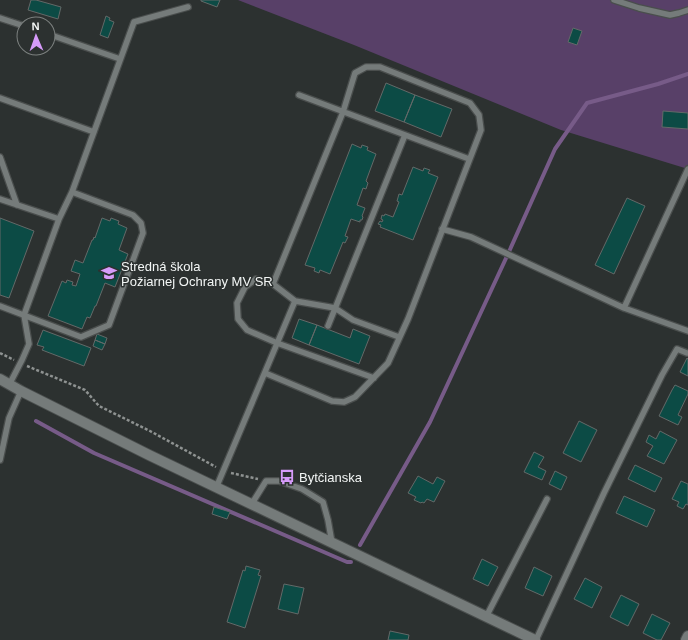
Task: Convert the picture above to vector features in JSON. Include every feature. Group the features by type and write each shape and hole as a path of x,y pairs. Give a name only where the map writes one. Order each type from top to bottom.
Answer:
{"main road":[{"path":"4,382 21,392 251,505 536,640"},
{"path":"686,640 688,636"}],"lane":[{"path":"614,0 639,8 670,15 688,10"},
{"path":"4,382 20,363 29,344 24,315 59,219 72,192 134,22 188,7"},
{"path":"0,18 16,23"},
{"path":"56,37 120,59"},
{"path":"265,373 332,401 344,402 355,397 388,363 408,319 481,130 479,116 470,103 380,67 366,67 355,73 343,112 273,284"},
{"path":"299,95 469,159"},
{"path":"0,98 94,132"},
{"path":"328,326 404,135"},
{"path":"0,157 18,205"},
{"path":"624,308 688,169"},
{"path":"0,306 81,337 108,325 144,233 141,223 133,215 72,192"},
{"path":"0,199 59,219"},
{"path":"442,229 471,237 624,308 688,332"},
{"path":"374,378 277,343 247,330 238,318 237,303 244,287 256,279 273,284 295,301 335,308 353,320 399,337"},
{"path":"216,488 295,301"},
{"path":"536,640 662,374 677,349 687,353"},
{"path":"0,460 1,446 9,418 21,392"},
{"path":"251,505 266,481 279,481 302,490 323,502 332,543"},
{"path":"486,617 546,499"}],"path":[{"path":"0,353 85,390 99,406 150,431 224,471 266,481"}],"shaded area":[{"path":"238,0 688,0 688,169 561,130 354,45"}],"building":[{"path":"31,0 61,7 58,19 56,18 56,16 48,16 28,10"},
{"path":"201,0 220,0 217,7"},
{"path":"106,16 110,18 109,20 114,22 108,38 100,35"},
{"path":"573,28 582,31 577,45 568,42"},
{"path":"386,83 415,95 404,122 375,111"},
{"path":"415,95 452,109 441,137 404,122"},
{"path":"663,111 688,113 688,129 662,127"},
{"path":"352,144 361,148 362,145 368,147 367,150 376,154 366,181 368,183 366,189 363,188 357,205 365,208 363,217 360,222 351,219 345,236 348,237 345,243 343,242 330,274 320,270 319,273 314,271 315,268 305,265"},
{"path":"413,167 423,171 424,168 430,170 428,173 438,177 413,240 380,227 381,225 378,224 383,220 381,219 382,215 384,216 385,214 393,217 399,202 397,201 399,194 402,195"},
{"path":"627,198 645,206 614,274 595,265"},
{"path":"0,218 34,231 9,298 0,295"},
{"path":"102,218 110,221 111,218 119,221 118,224 127,228 119,250 128,254 115,287 105,283 90,318 87,317 82,329 48,316 62,281 66,283 67,280 73,282 72,285 76,286 80,274 71,271 75,260 83,263 92,240 94,237 95,238"},
{"path":"299,319 317,325 309,345 292,338"},
{"path":"317,325 350,338 353,329 370,336 359,364 309,345"},
{"path":"43,330 91,348 84,366 42,350 44,347 37,345"},
{"path":"97,334 107,338 105,344 95,340"},
{"path":"95,340 105,344 102,350 93,346"},
{"path":"687,358 688,359 688,376 680,372"},
{"path":"675,385 688,391 678,415 682,417 678,425 659,416"},
{"path":"579,421 597,430 581,462 563,453"},
{"path":"660,431 677,440 664,464 647,456 653,446 646,442 649,435 656,439"},
{"path":"534,452 544,457 538,467 546,471 542,480 524,472"},
{"path":"635,465 662,478 655,492 628,479"},
{"path":"555,471 567,477 561,490 549,484"},
{"path":"418,476 433,484 437,477 445,481 434,502 427,499 424,503 421,503 414,500 416,497 408,493"},
{"path":"681,481 688,484 688,505 686,504 683,509 677,506 679,502 672,499"},
{"path":"624,496 655,510 647,527 616,513"},
{"path":"214,507 230,512 227,519 212,514"},
{"path":"482,559 498,567 488,586 473,579"},
{"path":"246,566 260,570 258,575 261,576 245,628 227,622 243,570 245,571"},
{"path":"534,567 552,576 543,596 525,588"},
{"path":"585,578 602,587 592,608 574,599"},
{"path":"284,584 304,588 298,614 278,609"},
{"path":"621,595 639,604 628,626 610,617"},
{"path":"652,614 670,623 661,640 657,640 643,633"},
{"path":"390,631 409,635 408,640 388,640"}],"waterway":[{"path":"360,545 430,422 555,149 587,103 658,84 688,74"},
{"path":"36,421 94,453 347,562 351,562"}],"place":[{"name":"Stredná škola Požiarnej Ochrany MV SR","path":"109,273"},
{"name":"Bytčianska","path":"287,477"}]}
